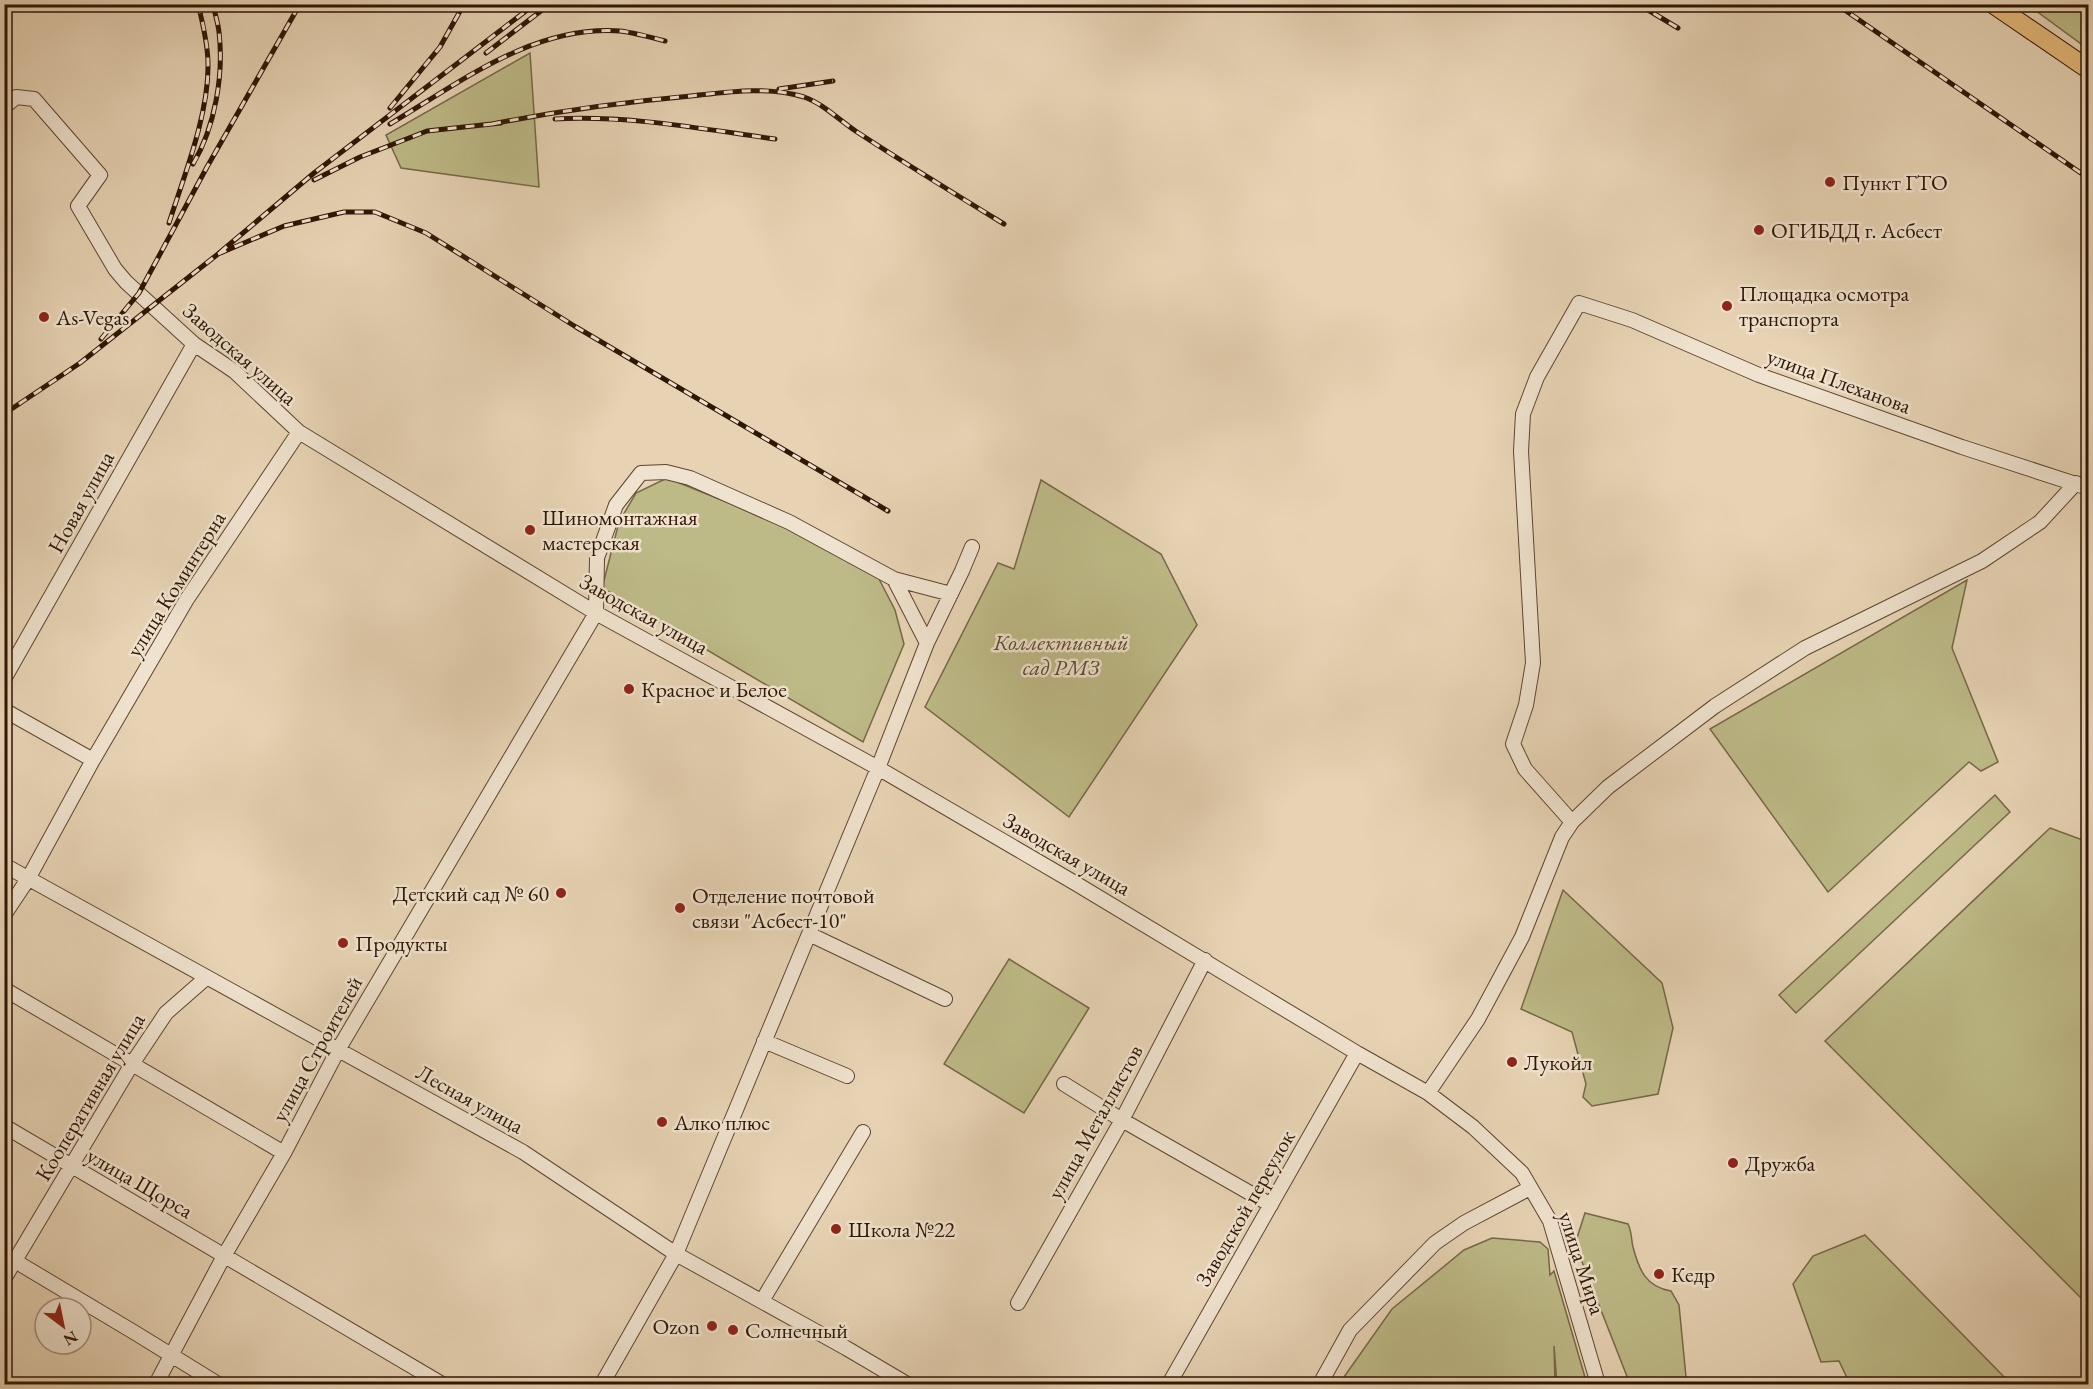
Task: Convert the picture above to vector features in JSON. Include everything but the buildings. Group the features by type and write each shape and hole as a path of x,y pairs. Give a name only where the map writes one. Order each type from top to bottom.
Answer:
{"main road":[{"path":"1993,4 2088,69"}],"street":[{"name":"Заводская улица","path":"4,107 16,97 34,99 100,175 78,206 115,269 126,282 194,344 234,371 299,432 596,613 878,768 1428,1093"},
{"name":"улица Плеханова","path":"1572,822 1525,769 1513,744 1526,705 1533,663 1521,451 1523,414 1537,377 1579,303 1632,320 1759,375 1962,447 2082,486"},
{"name":"Новая улица","path":"4,680 194,344"},
{"name":"улица Коминтерна","path":"4,915 27,879 187,599 299,432"},
{"path":"596,613 597,558 616,505 641,473 666,472 690,478 789,522 894,579 951,594"},
{"path":"1428,1093 1478,1019 1522,937 1562,837 1572,822 1608,787 1715,706 1805,648 1982,561 2040,522 2082,486"},
{"path":"602,1384 676,1254 878,768 927,643 972,547"},
{"path":"894,579 927,643"},
{"name":"улица Строителей","path":"156,1384 224,1256 284,1153 338,1050 596,613"},
{"path":"4,710 93,760"},
{"name":"Лесная улица","path":"4,865 523,1152 676,1254 907,1384"},
{"path":"809,934 945,999"},
{"name":"улица Металлистов","path":"1018,1303 1122,1120 1204,960"},
{"name":"Кооперативная улица","path":"4,1279 10,1263 72,1167 132,1064 166,1013 206,978"},
{"path":"4,989 284,1153"},
{"path":"764,1041 846,1076"},
{"name":"Заводской переулок","path":"1169,1384 1357,1053"},
{"path":"1064,1084 1122,1120 1271,1205"},
{"name":"улица Мира","path":"1428,1093 1473,1127 1522,1173 1550,1221 1598,1384"},
{"name":"улица Щорса","path":"4,1126 442,1384"},
{"path":"762,1301 863,1132"},
{"path":"1320,1384 1350,1330 1435,1243 1464,1223 1530,1188"},
{"path":"10,1263 218,1384"}],"green space":[{"path":"2028,5 2088,5 2088,49"},
{"path":"530,53 539,187 401,168 386,135"},
{"path":"667,478 781,524 878,577 895,610 904,644 863,742 602,588 619,522 636,493"},
{"name":"Коллективный сад РМЗ","path":"1041,480 1161,554 1197,625 1069,817 925,707 998,563 1014,569"},
{"path":"1967,580 1952,648 1998,762 1981,771 1969,762 1828,892 1710,729"},
{"path":"1995,795 2010,812 1796,1013 1779,995"},
{"path":"2050,828 2088,842 2088,1305 1825,1041"},
{"path":"1563,890 1662,983 1673,1028 1658,1094 1592,1106 1583,1097 1586,1084 1572,1032 1521,1009"},
{"path":"1009,959 1089,1008 1024,1113 944,1064"},
{"path":"1585,1213 1628,1224 1641,1270 1655,1286 1671,1291 1679,1305 1686,1377 1681,1384 1630,1384 1575,1244"},
{"path":"1865,1235 2011,1384 1850,1384 1839,1361 1821,1362 1793,1284 1813,1256"},
{"path":"1492,1238 1540,1242 1548,1249 1550,1275 1554,1271 1587,1384 1557,1384 1554,1346 1555,1384 1339,1384 1392,1309 1464,1250"}],"railway":[{"path":"169,223 195,145 207,83 207,49 198,4"},
{"path":"193,164 207,134 219,83 219,29 213,4"},
{"path":"101,339 139,293 207,167 300,4"},
{"path":"390,108 440,47 464,4"},
{"path":"4,414 80,363 218,254 314,173 535,4"},
{"path":"486,53 550,4"},
{"path":"1638,4 1678,28"},
{"path":"1836,4 2088,178"},
{"path":"390,124 499,60 557,37 588,32 620,31 665,41"},
{"path":"779,89 833,81"},
{"path":"492,124 591,107 719,93 762,91 790,94 804,97 818,104 875,144 1004,224"},
{"path":"555,119 638,121 775,139"},
{"path":"314,180 360,157 427,131 501,123"},
{"path":"218,254 284,226 344,212 375,212 426,233 576,327 888,511"}],"place":[{"name":"Пункт ГТО","path":"1830,182"},
{"name":"ОГИБДД г. Асбест","path":"1759,230"},
{"name":"Площадка осмотра транспорта","path":"1727,306"},
{"name":"As-Vegas","path":"44,317"},
{"name":"Шиномонтажная мастерская","path":"530,530"},
{"name":"Красное и Белое","path":"629,689"},
{"name":"Детский сад № 60","path":"561,893"},
{"name":"Отделение почтовой связи \"Асбест-10\"","path":"680,908"},
{"name":"Продукты","path":"343,943"},
{"name":"Лукойл","path":"1512,1062"},
{"name":"Алко плюс","path":"662,1122"},
{"name":"Дружба","path":"1733,1163"},
{"name":"Школа №22","path":"836,1229"},
{"name":"Кедр","path":"1659,1274"},
{"name":"Ozon","path":"712,1326"},
{"name":"Солнечный","path":"733,1330"}]}
